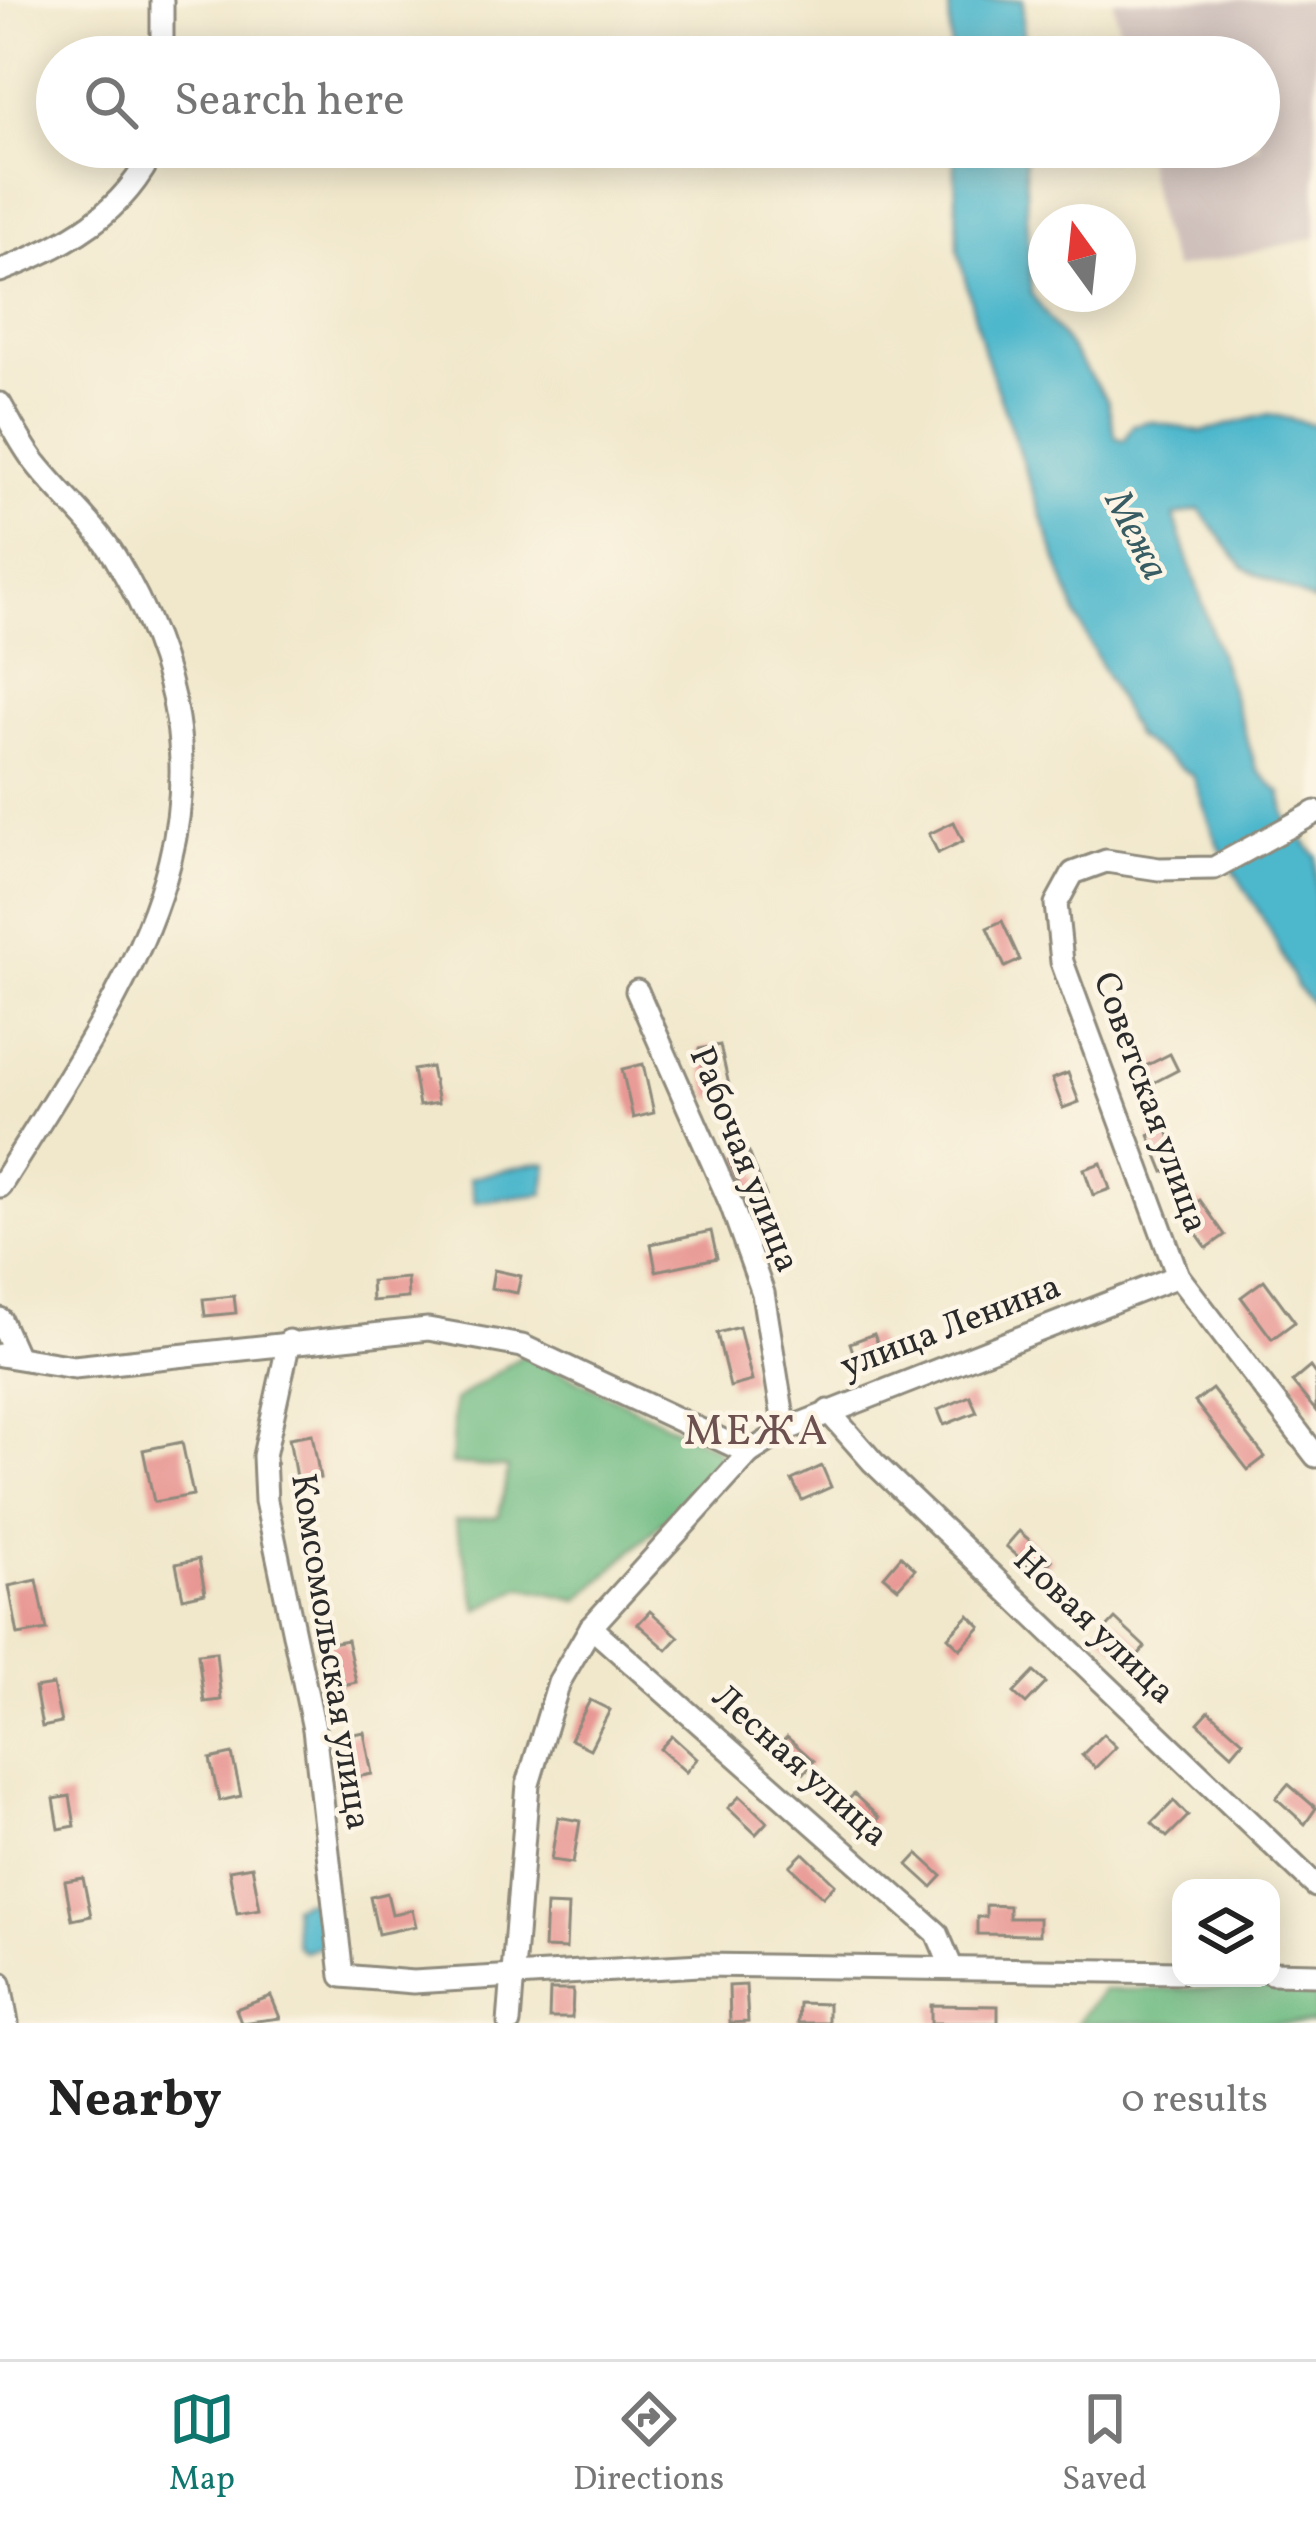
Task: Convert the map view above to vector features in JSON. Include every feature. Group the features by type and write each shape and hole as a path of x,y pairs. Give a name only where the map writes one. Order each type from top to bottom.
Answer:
{"street":[{"path":"162,0 162,36"},
{"path":"0,271 99,223 138,183 145,168"},
{"path":"0,404 34,462 113,553 157,635 181,724 185,789 156,917 112,1002 0,1186"},
{"name":"Советская улица","path":"1311,814 1214,868 1160,869 1106,861 1073,873 1056,904 1062,962 1178,1276 1316,1456"},
{"name":"Рабочая улица","path":"637,991 731,1204 763,1293 785,1430"},
{"name":"улица Ленина","path":"509,2023 528,1784 559,1682 592,1627 749,1453 785,1430 1178,1276"},
{"path":"0,1319 8,1355 74,1367 428,1329 522,1346 749,1453"},
{"name":"Комсомольская улица","path":"289,1341 264,1456 266,1501 314,1729 342,1976 412,1982 513,1973"},
{"name":"Новая улица","path":"828,1411 873,1462 1316,1886"},
{"name":"Лесная улица","path":"592,1627 937,1933 951,1966"},
{"path":"513,1973 700,1965 1172,1972"},
{"path":"1280,1973 1316,1974"},
{"path":"0,1983 7,2023"}],"shaded area":[{"path":"1113,0 1316,0 1316,238 1174,269 1159,227 1147,168 1280,168 1280,36 1121,36"}],"green space":[{"path":"525,1354 719,1450 717,1471 579,1600 522,1587 478,1610 455,1521 499,1516 508,1468 451,1464 454,1401"},
{"path":"1316,1987 1316,2023 1077,2023 1103,1990"}],"water":[{"path":"949,0 1023,0 1023,36 950,36"},
{"name":"Межа","path":"955,168 1025,168 1028,312 1044,312 1107,400 1116,438 1125,440 1133,425 1150,421 1201,432 1269,414 1316,425 1316,603 1243,567 1199,509 1174,516 1257,770 1281,793 1286,817 1316,856 1316,1009 1297,987 1270,930 1217,843 1193,776 1136,737 1077,617 984,352 958,251"},
{"path":"547,1164 544,1194 475,1202 470,1178"},
{"path":"319,1901 322,1946 304,1952 296,1945 292,1906"}],"building":[{"path":"954,822 963,841 938,853 929,834"},
{"path":"1002,921 1020,960 1005,967 987,928"},
{"path":"720,1045 731,1094 710,1098 699,1049"},
{"path":"1170,1054 1178,1070 1153,1083 1144,1067"},
{"path":"643,1064 654,1113 633,1118 622,1069"},
{"path":"431,1067 438,1103 419,1106 413,1070"},
{"path":"1068,1073 1079,1102 1063,1108 1052,1079"},
{"path":"1167,1128 1181,1165 1164,1172 1149,1135"},
{"path":"749,1152 766,1196 747,1204 729,1160"},
{"path":"1101,1163 1110,1189 1093,1195 1084,1169"},
{"path":"1200,1200 1225,1235 1207,1248 1182,1213"},
{"path":"711,1231 717,1258 656,1271 651,1244"},
{"path":"494,1270 521,1276 517,1293 491,1288"},
{"path":"407,1278 408,1298 372,1301 371,1281"},
{"path":"1264,1280 1295,1322 1272,1339 1241,1297"},
{"path":"234,1296 236,1313 205,1316 203,1299"},
{"path":"739,1327 752,1381 730,1387 717,1333"},
{"path":"874,1334 881,1352 856,1361 850,1343"},
{"path":"1310,1367 1316,1375 1316,1411 1292,1382"},
{"path":"1212,1389 1265,1457 1248,1470 1195,1402"},
{"path":"970,1396 977,1412 944,1425 938,1410"},
{"path":"312,1434 320,1478 297,1483 289,1438"},
{"path":"182,1442 193,1495 154,1502 143,1450"},
{"path":"822,1466 831,1487 802,1500 792,1480"},
{"path":"1019,1531 1052,1560 1038,1574 1006,1546"},
{"path":"901,1556 915,1569 898,1588 884,1576"},
{"path":"199,1559 205,1593 183,1598 176,1564"},
{"path":"37,1580 47,1630 18,1635 9,1586"},
{"path":"650,1611 679,1637 667,1650 638,1624"},
{"path":"969,1615 981,1627 960,1649 948,1637"},
{"path":"1115,1619 1145,1647 1132,1662 1101,1634"},
{"path":"347,1640 356,1682 334,1687 325,1644"},
{"path":"216,1652 221,1700 204,1702 198,1654"},
{"path":"1034,1672 1046,1683 1026,1704 1014,1693"},
{"path":"53,1685 61,1723 42,1727 35,1688"},
{"path":"590,1700 610,1710 590,1749 570,1739"},
{"path":"1209,1711 1243,1741 1232,1754 1198,1723"},
{"path":"364,1732 372,1774 351,1778 342,1736"},
{"path":"1103,1734 1116,1747 1095,1768 1082,1755"},
{"path":"672,1736 697,1759 686,1772 660,1749"},
{"path":"787,1737 814,1761 804,1773 776,1748"},
{"path":"232,1754 241,1796 219,1801 210,1759"},
{"path":"1288,1784 1316,1808 1305,1824 1276,1798"},
{"path":"854,1794 879,1818 866,1830 842,1806"},
{"path":"70,1796 75,1826 59,1829 54,1799"},
{"path":"740,1796 767,1822 756,1834 728,1808"},
{"path":"1174,1801 1188,1816 1167,1837 1152,1823"},
{"path":"558,1817 580,1821 573,1863 551,1860"},
{"path":"803,1853 835,1884 823,1897 790,1866"},
{"path":"918,1854 942,1876 932,1887 908,1865"},
{"path":"252,1866 260,1909 237,1913 229,1870"},
{"path":"83,1878 91,1916 72,1920 65,1881"},
{"path":"387,1893 392,1914 412,1910 416,1926 378,1934 370,1897"},
{"path":"546,1905 568,1906 566,1949 544,1948"},
{"path":"986,1905 1009,1906 1009,1918 1039,1918 1039,1935 977,1934 977,1917 986,1917"},
{"path":"746,1985 748,2022 730,2023 729,1986"},
{"path":"550,1990 573,1990 572,2018 549,2018"},
{"path":"271,1996 280,2018 241,2023 236,2009"},
{"path":"799,2003 828,2004 828,2023 798,2023"},
{"path":"931,2005 998,2006 998,2023 931,2023"}],"district":[{"name":"МЕЖА","path":"757,1433"}]}
